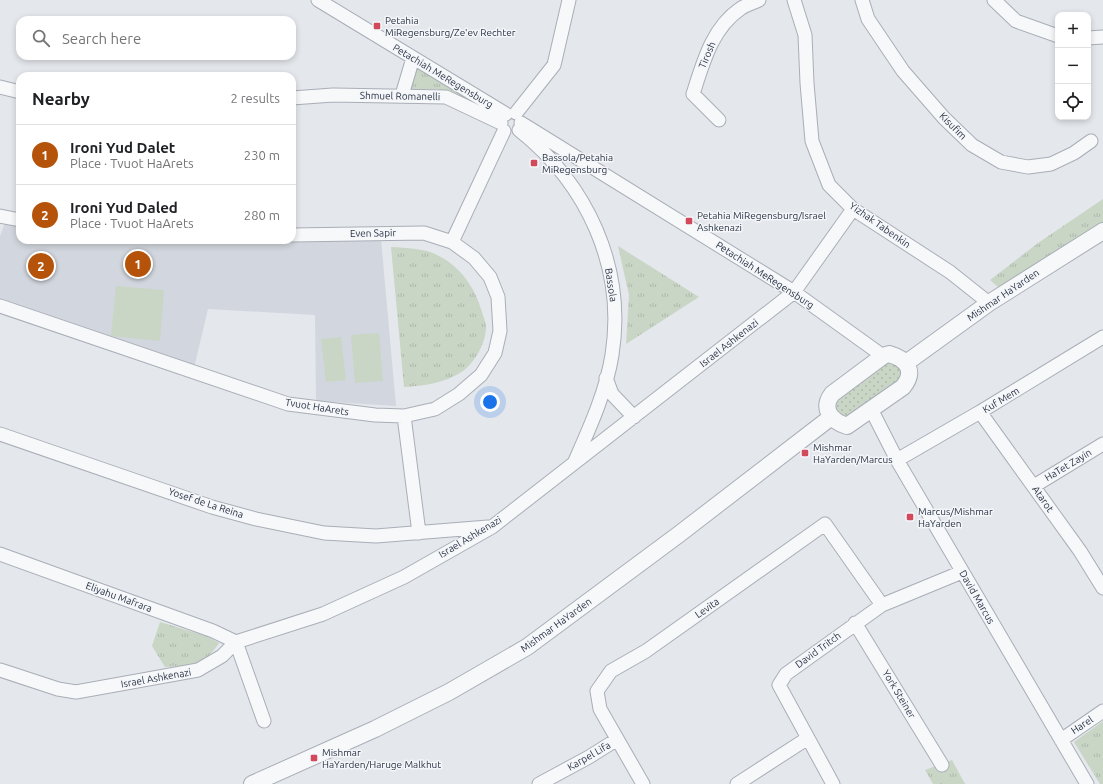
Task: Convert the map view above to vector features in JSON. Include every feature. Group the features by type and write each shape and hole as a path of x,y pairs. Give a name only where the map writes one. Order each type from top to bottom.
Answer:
{"street":[{"name":"Petachiah MeRegensburg","path":"318,0 413,58 511,123 794,292 883,356"},
{"path":"452,242 511,123 554,65 569,0"},
{"name":"Tirosh","path":"719,120 693,94 703,62 719,28 740,8 760,0"},
{"name":"Yizhak Tabenkin","path":"794,0 805,35 812,141 829,185 853,209 950,272 989,304"},
{"name":"Kisufim","path":"862,0 868,19 903,71 944,118 972,145 1001,162 1028,167 1051,164 1074,153 1091,142"},
{"path":"994,0 1016,21 1055,35"},
{"path":"1091,38 1103,37"},
{"path":"402,95 413,58"},
{"path":"0,87 16,91"},
{"name":"Shmuel Romanelli","path":"296,98 333,95 402,95 446,97 511,123"},
{"name":"Bassola","path":"511,123 540,147 583,202 598,230 611,276 615,319 612,356 596,413 574,463"},
{"name":"Israel Ashkenazi","path":"0,670 58,689 76,692 198,670 222,656 236,642 324,614 404,577 492,527 794,292 853,209"},
{"path":"0,216 16,219"},
{"name":"Mishmar HaYarden","path":"906,363 989,304 1103,231"},
{"name":"Even Sapir","path":"296,235 424,233 452,242"},
{"name":"Tvuot HaArets","path":"0,306 288,404 375,415 404,416 435,409 459,394 481,374 495,353 500,331 498,298 490,277 474,258 452,242"},
{"name":"Kuf Mem","path":"897,460 980,412 1103,337"},
{"path":"889,354 898,356 906,363 910,371 910,380 906,384 847,426 830,418 827,407 828,400 832,394 883,356 889,354"},
{"path":"606,378 612,394 634,417"},
{"name":"David Marcus","path":"871,409 897,460 1087,784"},
{"name":"Atarot","path":"980,412 1080,551 1103,588"},
{"path":"404,416 418,533"},
{"name":"Mishmar HaYarden","path":"252,784 375,730 449,692 527,647 678,536 830,418"},
{"name":"Yosef de La Reina","path":"0,434 212,507 256,519 324,533 376,536 492,527"},
{"name":"HaTet Zayin","path":"1034,486 1103,444"},
{"name":"Levita","path":"643,784 616,740 600,709 597,692 611,671 646,651 825,524 882,605"},
{"name":"Eliyahu Mafrara","path":"0,554 213,631 236,642"},
{"name":"David Tritch","path":"833,784 779,685 786,674 882,605 962,572"},
{"name":"York Steiner","path":"856,623 942,765"},
{"path":"236,642 264,721"},
{"name":"Harel","path":"1061,740 1103,711"},
{"path":"737,784 808,738"},
{"name":"Karpel Lifa","path":"539,784 589,757 616,740"}],"shaded area":[{"path":"5,223 16,225 16,244 296,244 296,241 381,239 396,406 316,401 315,315 208,309 194,368 0,301 0,236"}],"green space":[{"path":"415,62 503,115 500,120 438,89 409,89"},
{"path":"1103,199 1103,224 998,287 990,280 1038,243"},
{"path":"618,246 699,297 626,344 629,295"},
{"path":"391,247 410,248 434,253 454,266 461,273 476,295 486,323 486,333 482,346 472,363 456,375 434,383 404,387"},
{"path":"116,286 164,290 160,341 111,336"},
{"path":"379,333 383,381 355,383 351,335"},
{"path":"341,337 346,380 326,382 321,339"},
{"path":"893,362 900,367 903,374 900,383 848,418 839,415 833,407 835,398 885,363"},
{"path":"160,622 206,636 219,643 208,656 196,663 165,667 152,646"},
{"path":"1103,721 1103,784 1100,784 1074,742"},
{"path":"952,760 965,784 933,784 925,770"}],"place":[{"name":"Petahia MiRegensburg/Ze'ev Rechter","path":"377,26"},
{"name":"Bassola/Petahia MiRegensburg","path":"534,163"},
{"name":"Petahia MiRegensburg/Israel Ashkenazi","path":"689,221"},
{"name":"Ironi Yud Dalet","path":"138,264"},
{"name":"Ironi Yud Daled","path":"41,266"},
{"name":"Mishmar HaYarden/Marcus","path":"805,453"},
{"name":"Marcus/Mishmar HaYarden","path":"910,517"},
{"name":"Mishmar HaYarden/Haruge Malkhut","path":"314,758"}]}
